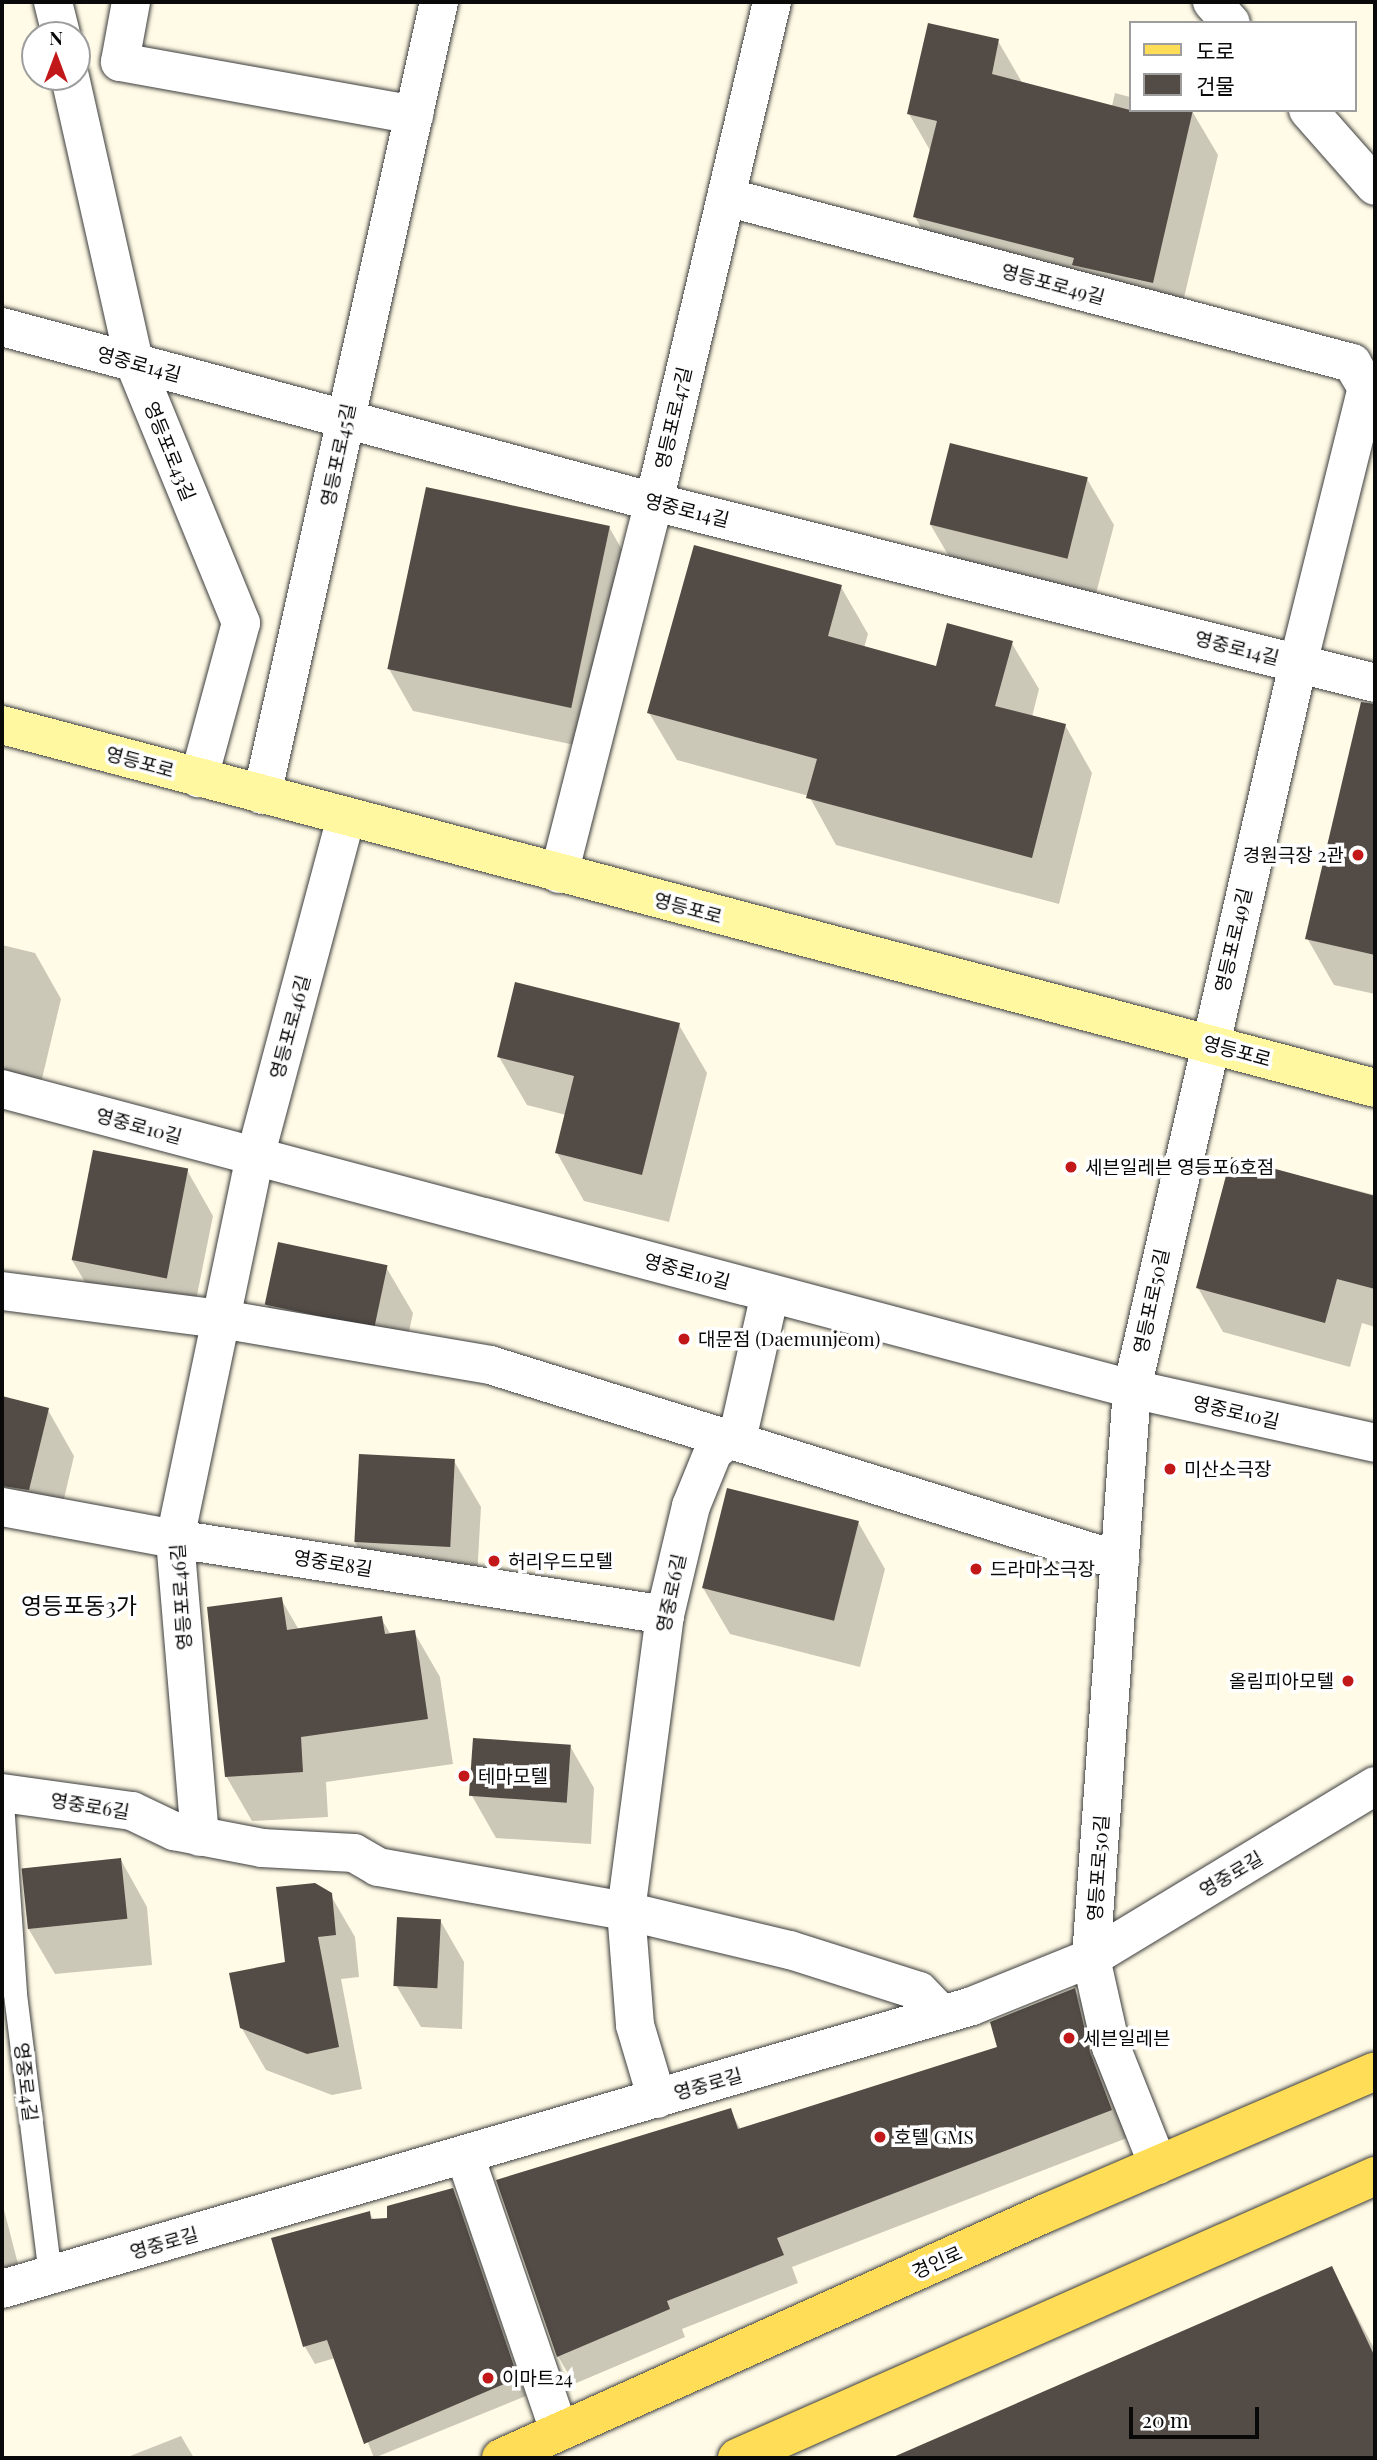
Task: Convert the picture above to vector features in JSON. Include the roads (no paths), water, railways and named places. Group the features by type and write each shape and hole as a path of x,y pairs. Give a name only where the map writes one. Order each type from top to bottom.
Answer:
{"main road":[{"name":"영등포로","path":"2,725 1375,1088"},
{"name":"경인로","path":"500,2458 1375,2071"},
{"path":"737,2458 1375,2176"}],"street":[{"path":"52,2 57,21"},
{"path":"131,2 120,62 414,115"},
{"name":"영등포로45길","path":"262,795 439,2"},
{"name":"영등포로47길","path":"559,874 654,502 772,2"},
{"path":"1212,2 1229,21"},
{"name":"영등포로43길","path":"73,91 134,362 241,623 199,778"},
{"path":"1310,112 1375,187"},
{"name":"영등포로49길","path":"726,197 1352,363 1371,384 1298,664 1210,1044"},
{"name":"영중로14길","path":"2,327 654,502 1375,683"},
{"name":"영등포로46길","path":"200,1837 175,1539 255,1157 346,817"},
{"name":"영등포로50길","path":"1158,2165 1111,2046 1091,1958 1132,1389 1210,1044"},
{"name":"영중로10길","path":"2,1090 1132,1389 1375,1443"},
{"path":"2,1292 221,1319 490,1365 727,1441 1120,1561"},
{"name":"영중로6길","path":"657,2099 635,2025 626,1911 665,1615 691,1506 713,1452 739,1431 770,1293"},
{"name":"영중로8길","path":"2,1507 175,1539 665,1615"},
{"name":"영중로길","path":"2,2289 942,2015 1091,1958 1375,1786"},
{"name":"영중로6길","path":"2,1793 132,1811 174,1831 200,1837 262,1848 354,1853 378,1867 626,1911 790,1950 919,1991 942,2015"},
{"path":"465,2156 559,2431"}],"lane":[{"name":"영중로4길","path":"2,1802 8,1996 50,2277"}],"place":[{"name":"경원극장 2관","path":"1358,855"},
{"name":"세븐일레븐 영등포6호점","path":"1071,1167"},
{"name":"대문점 (Daemunjeom)","path":"684,1339"},
{"name":"미산소극장","path":"1170,1469"},
{"name":"허리우드모텔","path":"494,1561"},
{"name":"드라마소극장","path":"976,1569"},
{"name":"올림피아모텔","path":"1348,1681"},
{"name":"테마모텔","path":"464,1776"},
{"name":"세븐일레븐","path":"1069,2038"},
{"name":"호텔 GMS","path":"880,2137"},
{"name":"이마트24","path":"488,2378"}],"district":[{"name":"영등포동3가","path":"79,1605"}]}
